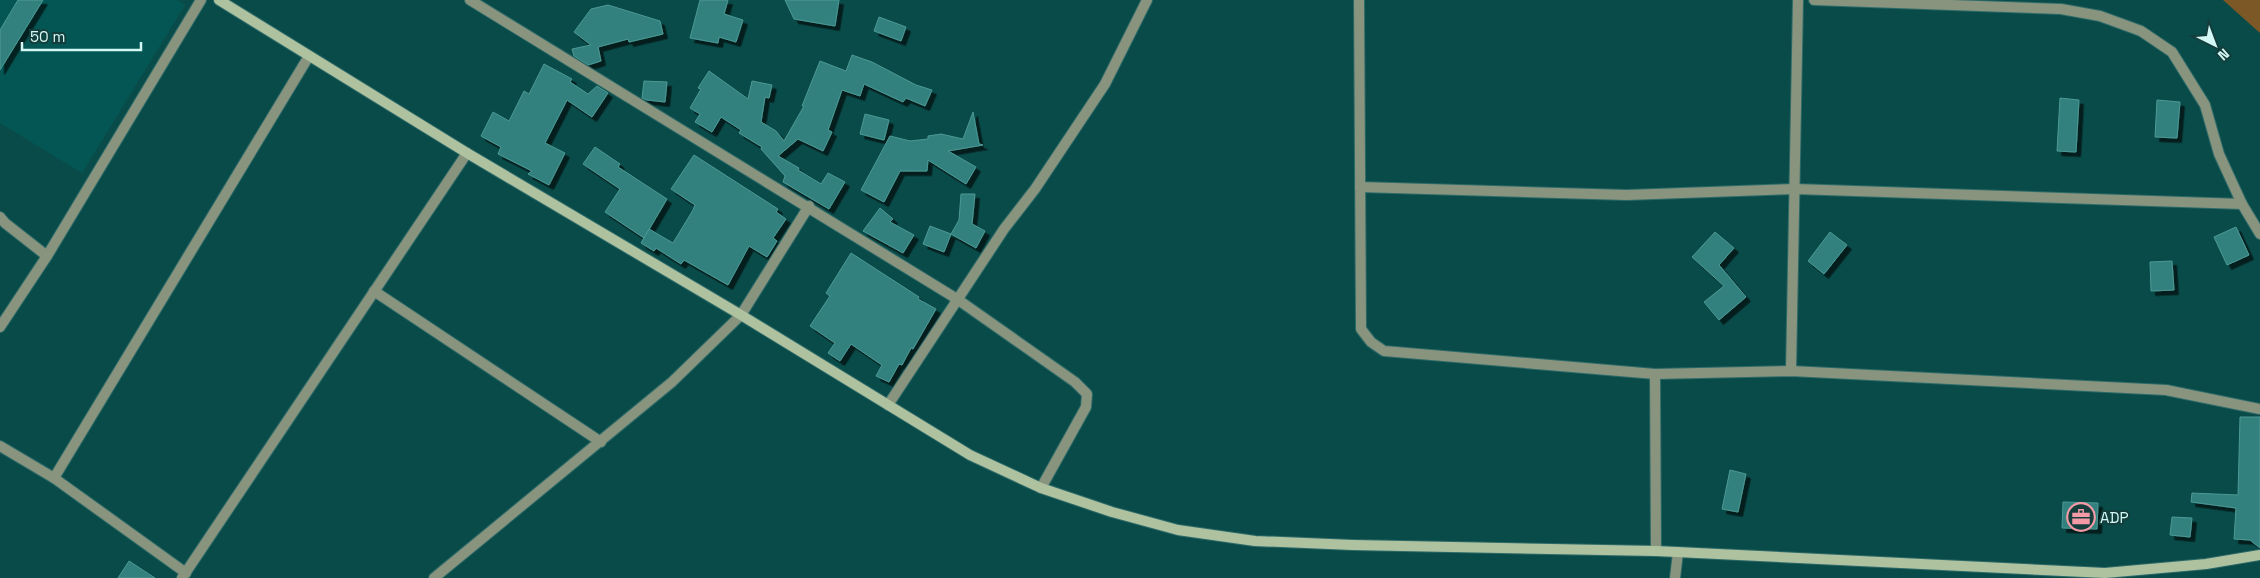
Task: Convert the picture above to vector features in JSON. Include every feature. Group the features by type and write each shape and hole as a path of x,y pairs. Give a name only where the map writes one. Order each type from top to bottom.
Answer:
{"main road":[{"path":"218,0 467,153 741,315 970,454 1042,488 1112,512 1178,530 1255,541 1363,546 1656,551 2105,573 2206,564 2260,555"}],"street":[{"path":"0,327 47,256 200,0"},
{"path":"470,0 809,206 957,300 1075,382 1087,394 1086,407 1042,488"},
{"path":"888,405 1004,229 1035,189 1105,84 1133,32 1147,0"},
{"path":"1359,0 1361,329 1370,342 1384,351 1655,374 1791,371 2166,390 2260,409"},
{"path":"1791,371 1798,0"},
{"path":"1814,0 2062,9 2100,16 2141,31 2172,52 2205,105 2219,154 2242,204 2260,234"},
{"path":"54,478 309,56"},
{"path":"0,446 54,478 184,576 467,153"},
{"path":"1360,187 1627,195 1795,189 2242,204"},
{"path":"434,578 672,382 741,315 809,206"},
{"path":"0,217 47,256"},
{"path":"374,291 601,442"},
{"path":"1655,374 1656,551"},
{"path":"1675,578 1678,552"},
{"path":"2105,573 2122,578"}],"shaded area":[{"path":"0,0 177,0 185,5 82,173 0,123"},
{"path":"2223,0 2260,0 2260,33"}],"building":[{"path":"18,0 43,0 0,70 0,30"},
{"path":"700,0 728,0 724,14 743,20 736,42 719,37 718,43 690,38"},
{"path":"785,0 839,0 835,26 794,19"},
{"path":"608,5 660,21 663,34 629,42 628,39 598,47 601,61 588,65 574,56 572,49 591,45 574,32 591,9"},
{"path":"879,17 906,27 901,41 874,31"},
{"path":"852,55 872,62 916,85 932,90 925,106 906,98 903,102 864,84 860,96 842,90 828,130 832,132 823,151 798,139 778,156 821,184 828,173 845,182 829,209 783,182 785,176 761,149 762,147 739,133 741,130 721,117 712,132 695,122 700,114 690,108 701,89 698,88 709,71 748,99 752,81 772,85 769,98 765,97 761,122 776,131 784,141 804,106 802,106 820,61 846,71"},
{"path":"544,64 572,79 570,82 588,94 597,86 608,93 592,117 567,100 545,143 565,153 549,185 528,174 532,171 498,154 501,147 481,136 493,112 509,121 524,91 529,94"},
{"path":"644,81 667,82 665,102 642,98"},
{"path":"2060,98 2079,100 2076,152 2057,151"},
{"path":"2157,100 2180,102 2177,138 2155,137"},
{"path":"973,112 979,144 983,145 948,151 976,167 966,184 928,160 927,171 900,171 884,202 861,190 890,136 910,141 928,139 928,136 941,134 963,139"},
{"path":"865,114 889,120 884,140 860,134"},
{"path":"595,147 620,164 618,167 667,199 644,238 605,212 620,189 583,164"},
{"path":"694,155 778,209 776,212 786,219 773,238 777,241 767,257 749,246 728,285 684,260 681,264 656,248 654,251 641,243 649,229 673,243 693,210 695,205 671,189"},
{"path":"961,194 975,194 972,224 985,231 976,248 951,234 959,220"},
{"path":"880,208 893,219 890,222 914,235 903,253 863,231"},
{"path":"930,226 951,234 944,252 923,244"},
{"path":"2236,227 2249,255 2227,265 2214,237"},
{"path":"1715,232 1734,248 1719,265 1746,297 1719,320 1704,302 1724,286 1692,257"},
{"path":"1830,232 1847,245 1824,274 1808,261"},
{"path":"851,253 919,297 918,299 936,309 913,349 911,348 902,365 899,364 889,382 876,376 882,365 851,344 840,361 828,353 835,343 810,326 830,296 826,293"},
{"path":"2172,261 2174,290 2151,291 2150,262"},
{"path":"2240,417 2260,417 2260,548 2250,540 2234,539 2236,508 2191,502 2192,493 2238,495"},
{"path":"1730,470 1746,474 1738,512 1722,509"},
{"path":"2063,502 2098,503 2097,529 2062,528"},
{"path":"2172,517 2192,518 2190,537 2170,535"},
{"path":"129,561 155,578 118,578"}],"place":[{"name":"ADP","path":"2081,517"}]}
